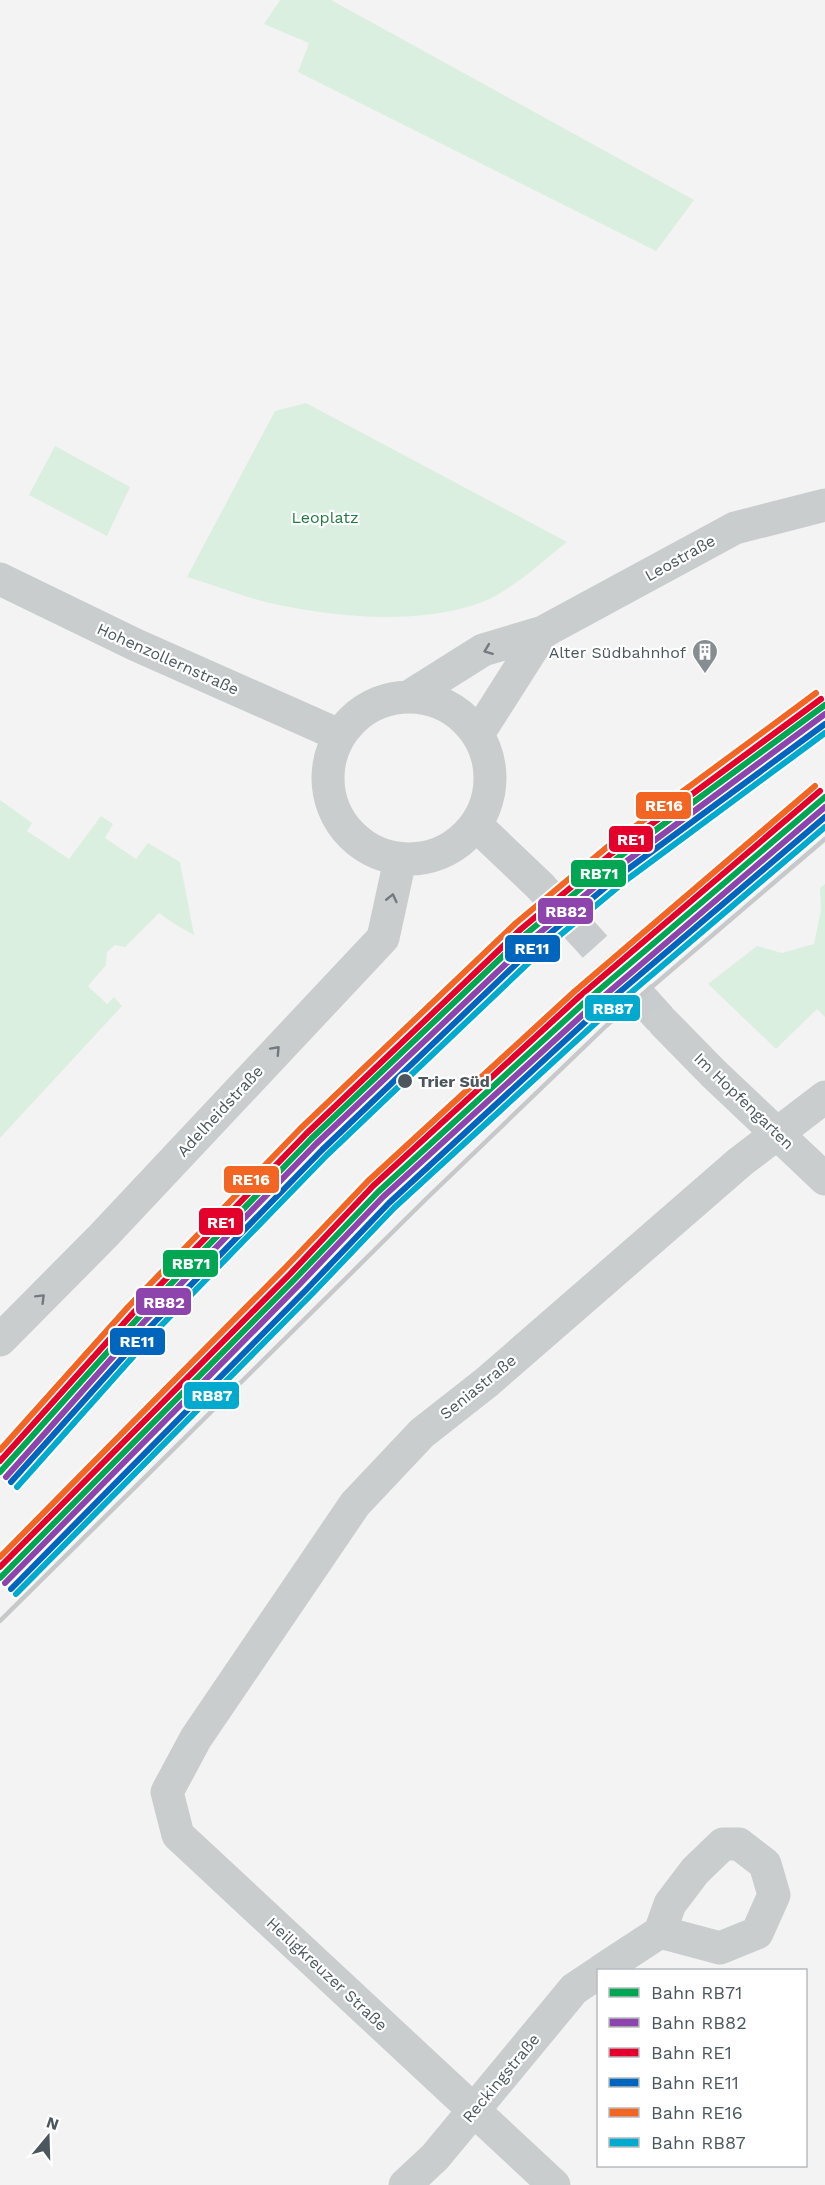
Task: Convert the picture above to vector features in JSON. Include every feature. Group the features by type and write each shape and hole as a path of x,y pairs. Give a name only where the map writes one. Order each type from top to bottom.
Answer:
{"street":[{"name":"Leostraße","path":"410,696 483,650 543,632 735,528 825,505"},
{"name":"Hohenzollernstraße","path":"0,579 136,645 339,735"},
{"name":"Leostraße","path":"478,734 543,632"},
{"path":"410,696 437,701 460,714 478,734 488,756 491,780 487,804 476,825 461,842 422,859 400,860 374,852 351,837 335,814 327,788 329,761 339,735 357,714 382,700 410,696"},
{"path":"476,825 540,886"},
{"name":"Adelheidstraße","path":"0,1340 103,1236 383,938 400,860"},
{"name":"Im Hopfengarten","path":"664,1023 714,1074 778,1132 825,1179"},
{"name":"Seniastraße","path":"196,1738 355,1504 422,1433 487,1382 740,1162 825,1097"},
{"name":"Heiligkreuzer Straße","path":"196,1738 166,1792 178,1835 554,2185"},
{"name":"Reckingstraße","path":"604,1969 660,1932"},
{"name":"Reckingstraße","path":"405,2185 435,2157 574,1989 597,1974"}],"green space":[{"path":"280,0 331,0 694,200 656,251 298,72 309,43 264,24"},
{"name":"Leoplatz","path":"306,403 567,542 525,576 490,599 454,610 404,617 353,616 303,610 256,599 187,577 275,411"},
{"path":"55,446 130,487 107,536 29,495"},
{"path":"0,800 32,823 27,831 69,859 101,816 113,824 105,838 136,859 148,843 180,862 194,935 159,913 125,947 115,945 107,952 106,965 88,986 107,1004 114,997 122,1006 0,1138"},
{"path":"825,884 825,1017 817,1009 776,1049 708,984 757,946 782,953 814,944 821,910 820,888"}],"tunnel":[{"path":"540,886 664,1023"}],"railway":[{"path":"0,1621 425,1200 606,1026 825,839"}],"rail line":[{"name":"RE16","path":"0,1450 128,1307 300,1129 516,923 606,848 816,693"},
{"name":"RE1","path":"0,1461 134,1312 306,1134 521,929 611,854 821,699"},
{"name":"RB71","path":"0,1472 139,1317 311,1139 526,934 615,860 825,705"},
{"name":"RB82","path":"6,1477 144,1322 316,1144 531,940 620,866 825,714"},
{"name":"RE11","path":"11,1482 150,1327 322,1150 536,945 624,872 825,724"},
{"name":"RB87","path":"17,1487 155,1332 327,1155 541,951 629,878 825,733"},
{"name":"RE16","path":"0,1557 368,1181 575,991 815,786"},
{"name":"RE1","path":"0,1567 290,1274 373,1186 580,996 820,791"},
{"name":"RB71","path":"0,1578 378,1192 585,1002 825,797"},
{"name":"RB82","path":"5,1583 383,1197 590,1008 825,807"},
{"name":"RE11","path":"11,1589 389,1203 595,1013 825,817"},
{"name":"RB87","path":"16,1594 394,1208 600,1019 825,827"}],"place":[{"name":"Alter Südbahnhof","path":"705,675"},
{"name":"Trier Süd","path":"405,1081"}]}
